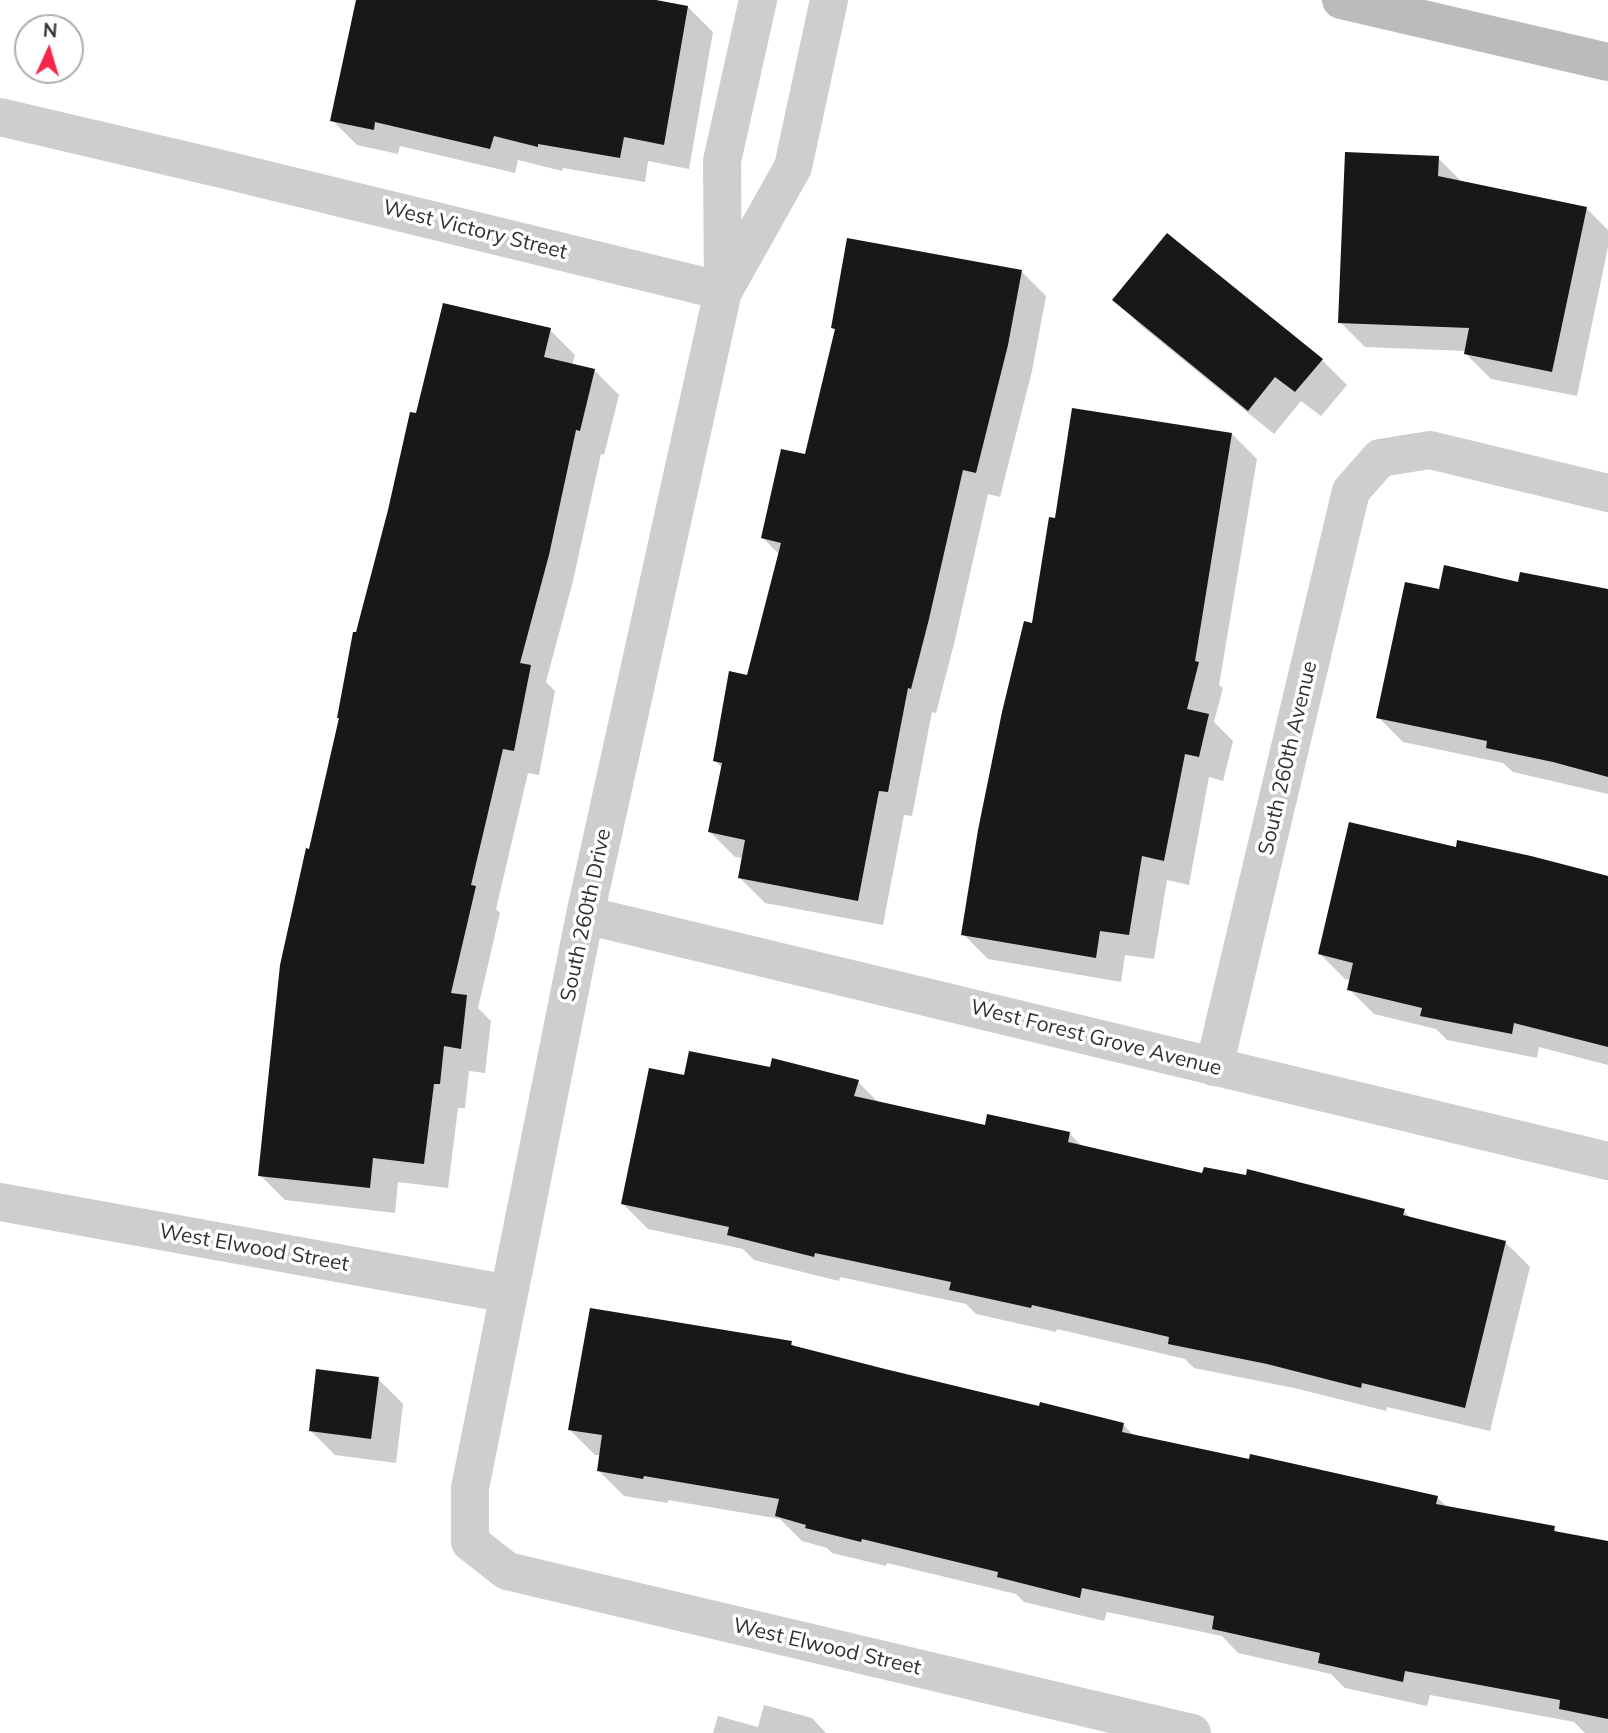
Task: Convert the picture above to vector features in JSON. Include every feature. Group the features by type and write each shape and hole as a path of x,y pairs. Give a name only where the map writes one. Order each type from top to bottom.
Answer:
{"street":[{"name":"South 260th Drive","path":"470,1542 470,1488 584,915 723,291 722,161 758,0"},
{"name":"South 260th Drive","path":"723,291 793,167 830,0"},
{"path":"1341,0 1608,62"},
{"name":"West Victory Street","path":"0,117 723,291"},
{"name":"South 260th Avenue","path":"1214,1067 1351,491 1380,458 1430,450 1608,493"},
{"name":"West Forest Grove Avenue","path":"584,915 1608,1161"},
{"name":"West Elwood Street","path":"0,1202 509,1294"},
{"name":"West Elwood Street","path":"470,1542 508,1571 1192,1733"}],"building":[{"path":"356,0 656,0 688,6 664,145 624,137 620,158 538,144 538,147 494,136 490,149 375,122 374,130 330,121"},
{"path":"1345,152 1439,156 1438,176 1587,207 1552,372 1464,354 1469,328 1338,323"},
{"path":"1167,233 1323,359 1295,392 1275,377 1248,411 1112,300"},
{"path":"847,238 1022,270 1008,345 976,473 963,470 929,619 911,689 908,688 888,792 879,791 858,901 738,878 745,840 708,832 722,763 713,761 729,671 747,675 781,543 761,538 781,449 805,454 835,329 831,328"},
{"path":"443,303 551,328 544,357 595,369 580,431 576,430 549,555 520,663 531,665 514,751 503,749 471,885 476,886 451,993 467,995 461,1049 444,1046 440,1084 434,1084 424,1164 373,1158 370,1188 258,1176 280,965 339,718 353,632 356,632 388,510 410,412 416,413"},
{"path":"1072,408 1232,433 1195,661 1199,662 1187,709 1209,714 1199,757 1185,754 1164,861 1142,856 1129,935 1100,931 1096,958 961,935 978,830 1002,712 1024,621 1032,623 1049,517 1055,518"},
{"path":"1444,565 1518,582 1520,572 1608,589 1608,777 1486,748 1487,741 1376,718 1405,582 1439,589"},
{"path":"1349,822 1456,847 1457,840 1608,876 1608,1047 1514,1023 1512,1034 1420,1016 1422,1008 1347,990 1353,963 1318,954"},
{"path":"689,1051 770,1067 772,1058 859,1080 854,1096 985,1125 987,1114 1070,1132 1068,1142 1202,1173 1204,1167 1246,1175 1247,1169 1405,1209 1403,1215 1506,1241 1465,1408 1362,1383 1361,1388 1267,1364 1168,1344 1169,1337 1032,1305 1031,1308 949,1290 951,1282 815,1253 814,1257 727,1235 729,1227 621,1204 649,1068 684,1075"},
{"path":"590,1308 792,1341 791,1345 885,1369 1039,1406 1040,1402 1124,1423 1122,1432 1249,1459 1250,1454 1438,1496 1436,1504 1555,1526 1554,1531 1608,1541 1608,1719 1559,1709 1560,1700 1405,1671 1403,1682 1318,1663 1320,1653 1212,1629 1214,1616 1082,1588 1080,1598 997,1577 998,1572 805,1528 806,1525 775,1516 779,1499 644,1476 643,1479 597,1471 602,1435 568,1430"},
{"path":"316,1369 379,1377 371,1439 309,1431"}]}
